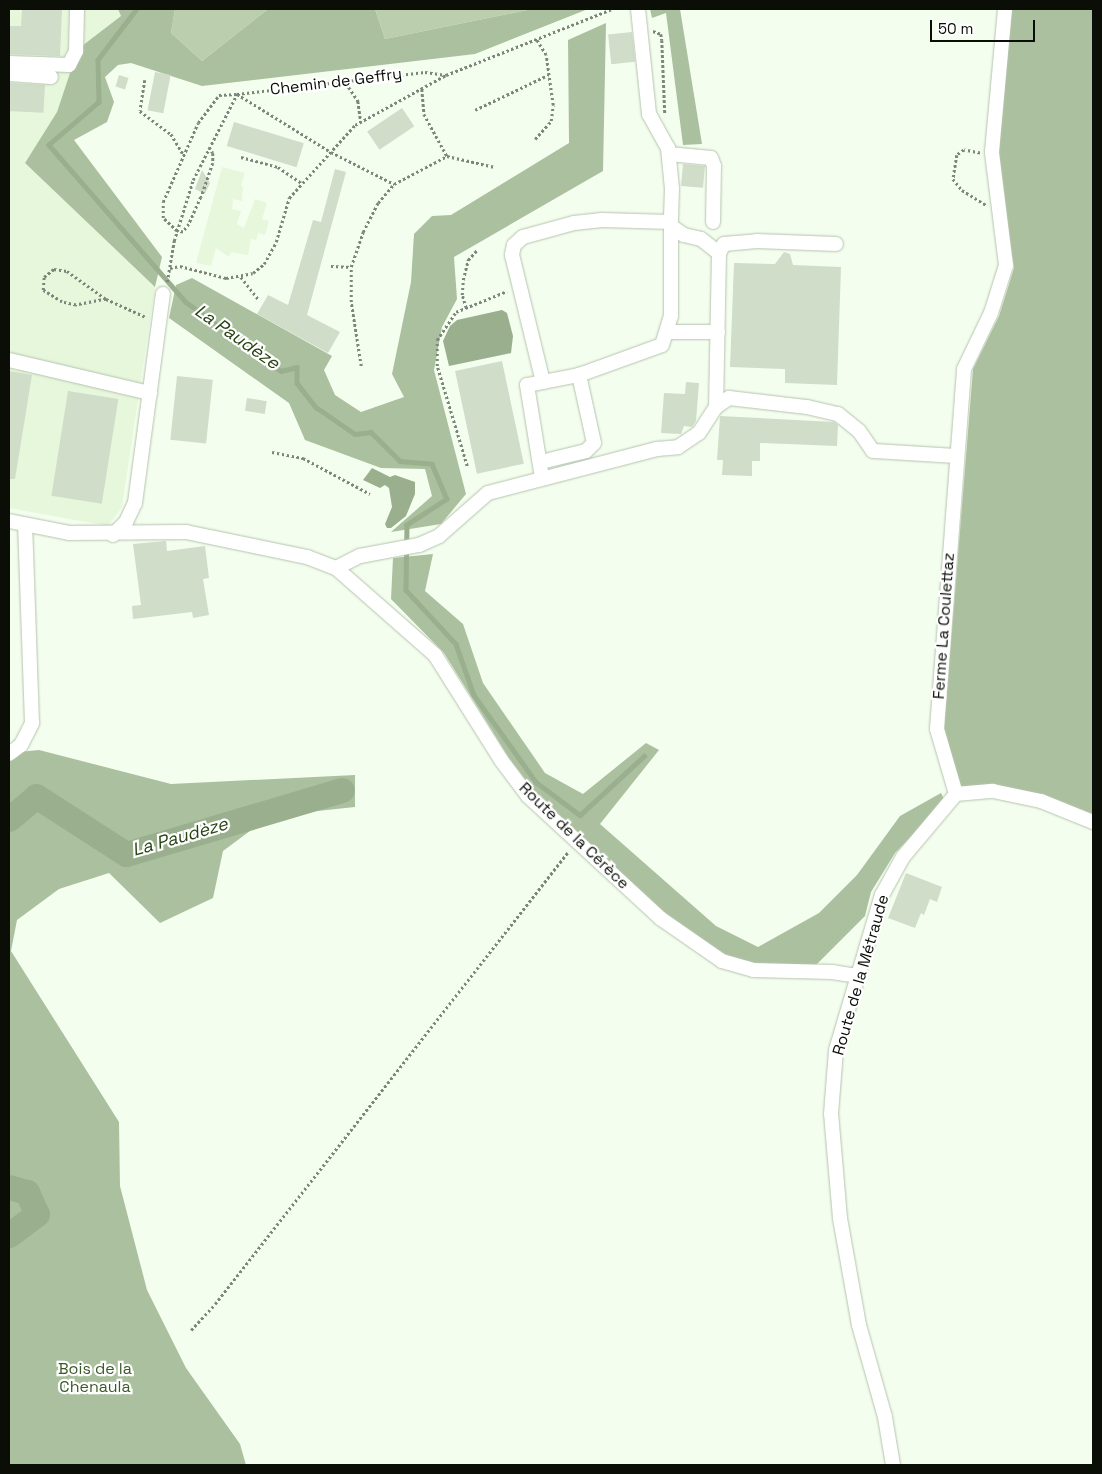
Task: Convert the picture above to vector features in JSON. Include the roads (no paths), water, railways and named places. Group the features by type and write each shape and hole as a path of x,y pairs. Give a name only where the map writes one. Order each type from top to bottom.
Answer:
{"street":[{"path":"9,63 69,65 76,51 77,9"},
{"path":"542,478 541,462 527,385 579,375 662,345 669,332 671,224 669,154 664,138 656,131 649,114 642,31 638,9"},
{"name":"Ferme La Coulettaz","path":"956,794 938,729 964,369 991,313 1006,265 992,159 1005,9"},
{"path":"9,74 51,77"},
{"path":"669,154 711,158 714,173 713,222"},
{"path":"543,382 512,255 514,245 523,237 574,223 602,220 671,224 684,235 700,239 719,253"},
{"path":"716,407 719,253 724,244 757,241 836,244"},
{"path":"113,535 126,522 135,503 163,294"},
{"path":"669,332 718,332"},
{"path":"9,360 150,393"},
{"path":"541,462 586,451 594,443 579,375"},
{"path":"336,568 360,556 419,545 438,536 488,493 657,449 678,447 699,433 716,407 729,398 807,407 838,414 859,431 873,451 957,456"},
{"name":"Route de la Cérèce","path":"9,521 69,533 113,535 186,532 307,557 336,568 435,656 501,760 528,796 660,918 722,961 753,970 832,972 857,976"},
{"path":"9,754 21,745 32,723 25,525"},
{"path":"956,794 994,791 1041,801 1093,822"},
{"name":"Route de la Métraude","path":"893,1465 884,1417 859,1325 833,1165 831,1114 836,1050 882,895 903,857 956,794"}],"waterway":[{"name":"La Paudèze","path":"137,9 98,60 99,102 49,145 186,302 281,371 297,367 297,383 316,407 355,434 371,432 400,461 432,464 447,499 407,525 406,590 456,644 474,695 536,782 580,815 644,756"},
{"name":"La Paudèze","path":"9,819 36,796 126,854 342,790"},
{"name":"La Paudèze","path":"9,1187 27,1192 37,1214 9,1235"}],"park label":[{"name":"Bois de la Chenaula","path":"95,1378"}]}
